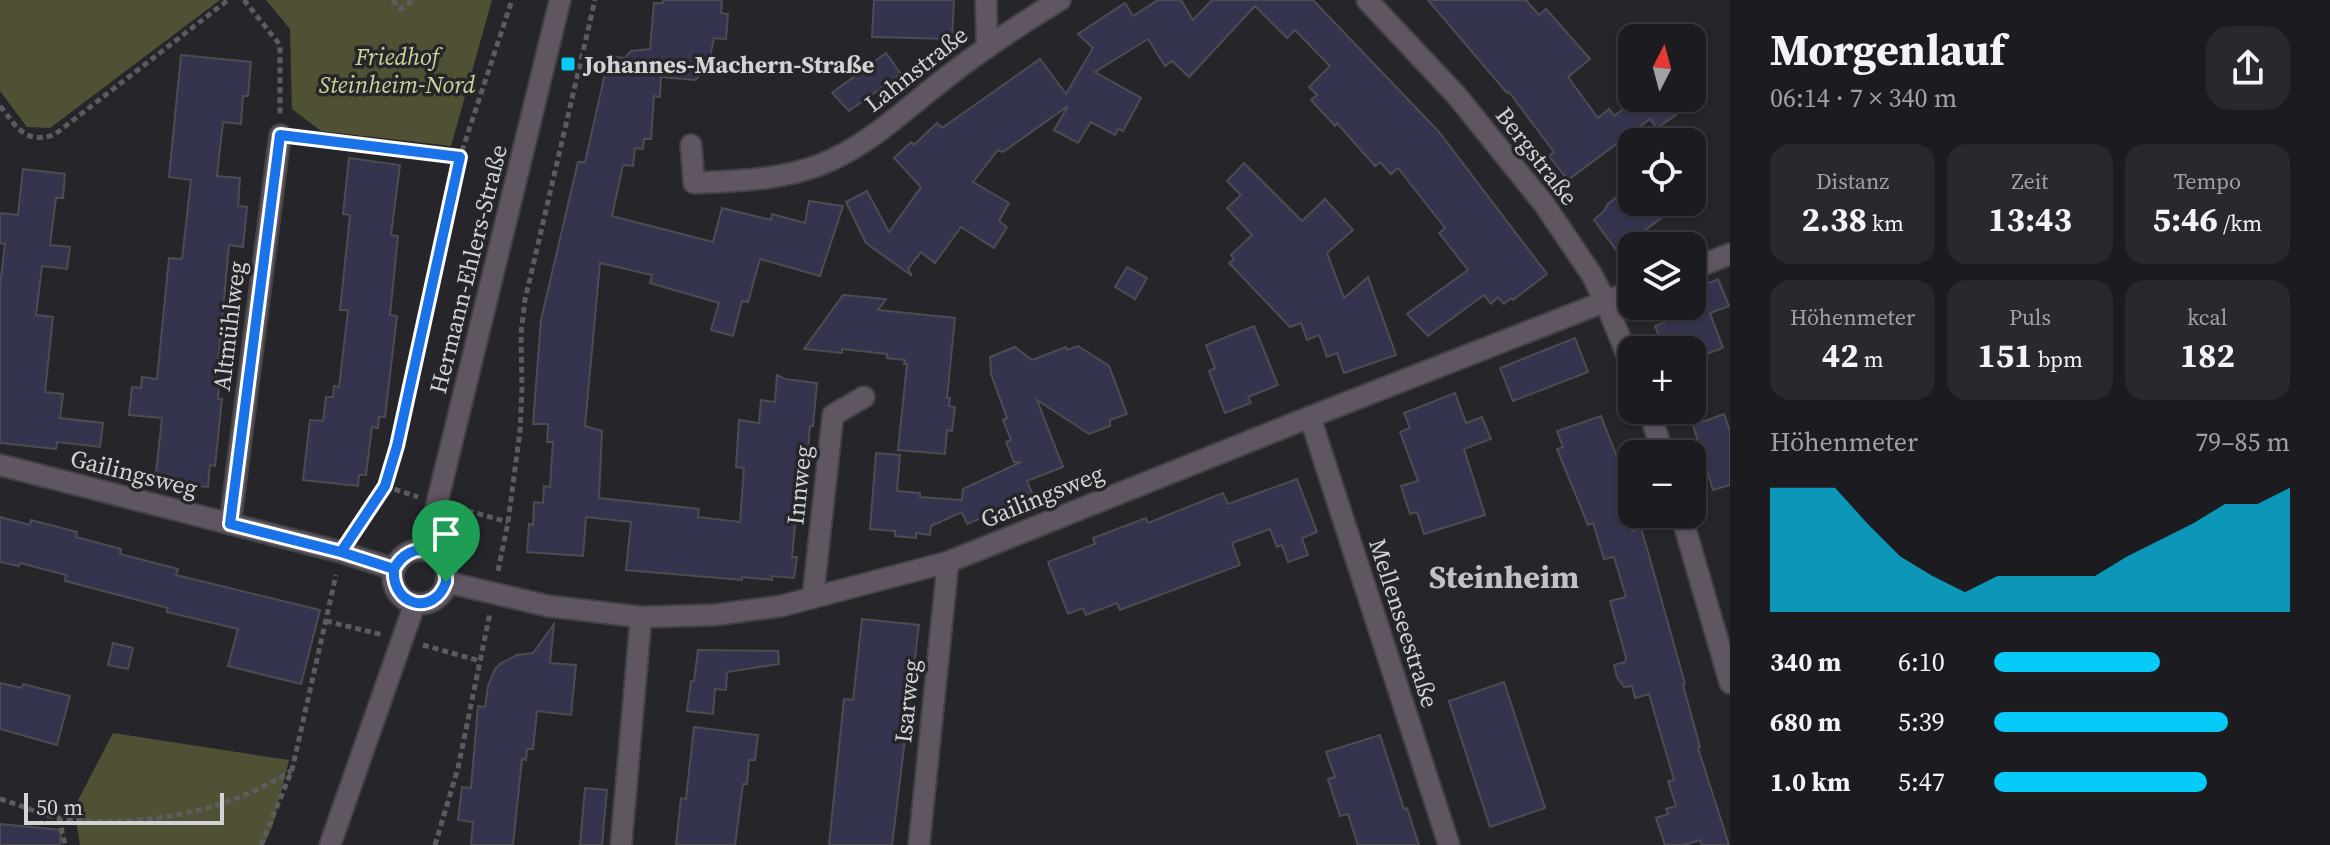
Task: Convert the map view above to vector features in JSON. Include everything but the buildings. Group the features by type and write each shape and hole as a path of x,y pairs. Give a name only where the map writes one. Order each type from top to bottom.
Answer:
{"street":[{"name":"Hermann-Ehlers-Straße","path":"428,551 437,503 560,0"},
{"path":"986,0 987,48"},
{"name":"Lahnstraße","path":"691,145 694,183 753,179 819,165 861,145 987,48 1060,0"},
{"name":"Bergstraße","path":"1367,0 1503,150 1592,275 1619,336"},
{"name":"Altmühlweg","path":"230,524 280,135"},
{"path":"1706,263 1730,254"},
{"name":"Gailingsweg","path":"446,582 548,606 641,617 714,615 781,606 948,562 1618,296"},
{"name":"Innweg","path":"813,596 833,415 864,397"},
{"name":"Mellenseestraße","path":"1310,417 1449,845"},
{"name":"Gailingsweg","path":"0,465 341,552 394,569"},
{"path":"1685,528 1730,683"},
{"path":"411,551 428,551 445,566 446,582 438,597 415,603 395,587 394,569 411,551"},
{"name":"Isarweg","path":"919,845 948,562"},
{"path":"330,845 415,603"},
{"path":"621,845 641,617"}],"path":[{"path":"0,106 20,132 29,137 54,135 228,0"},
{"path":"244,0 280,45 280,135 460,157"},
{"path":"393,0 400,9 413,0"},
{"path":"261,845 292,770 341,552 385,486 397,446 460,157 512,0"},
{"path":"435,845 458,768 508,522 520,431 521,333 525,300 595,0"},
{"path":"0,799 59,818 97,822 164,819 232,801 266,787 292,770"},
{"path":"59,818 65,845"}],"green space":[{"path":"0,0 220,0 50,128 27,127 0,91"},
{"name":"Friedhof Steinheim-Nord","path":"266,0 492,0 451,146 321,131 292,109 290,29"},
{"path":"113,733 289,760 273,825 264,845 80,845 74,808"}],"place":[{"name":"Johannes-Machern-Straße","path":"568,64"}],"district":[{"name":"Steinheim","path":"1504,577"}],"route":[{"path":"446,582 438,597 415,603 395,587 394,569 341,552 385,486 397,446 460,157 280,135 230,524 394,569 411,551 428,551 445,566 446,582"}]}
